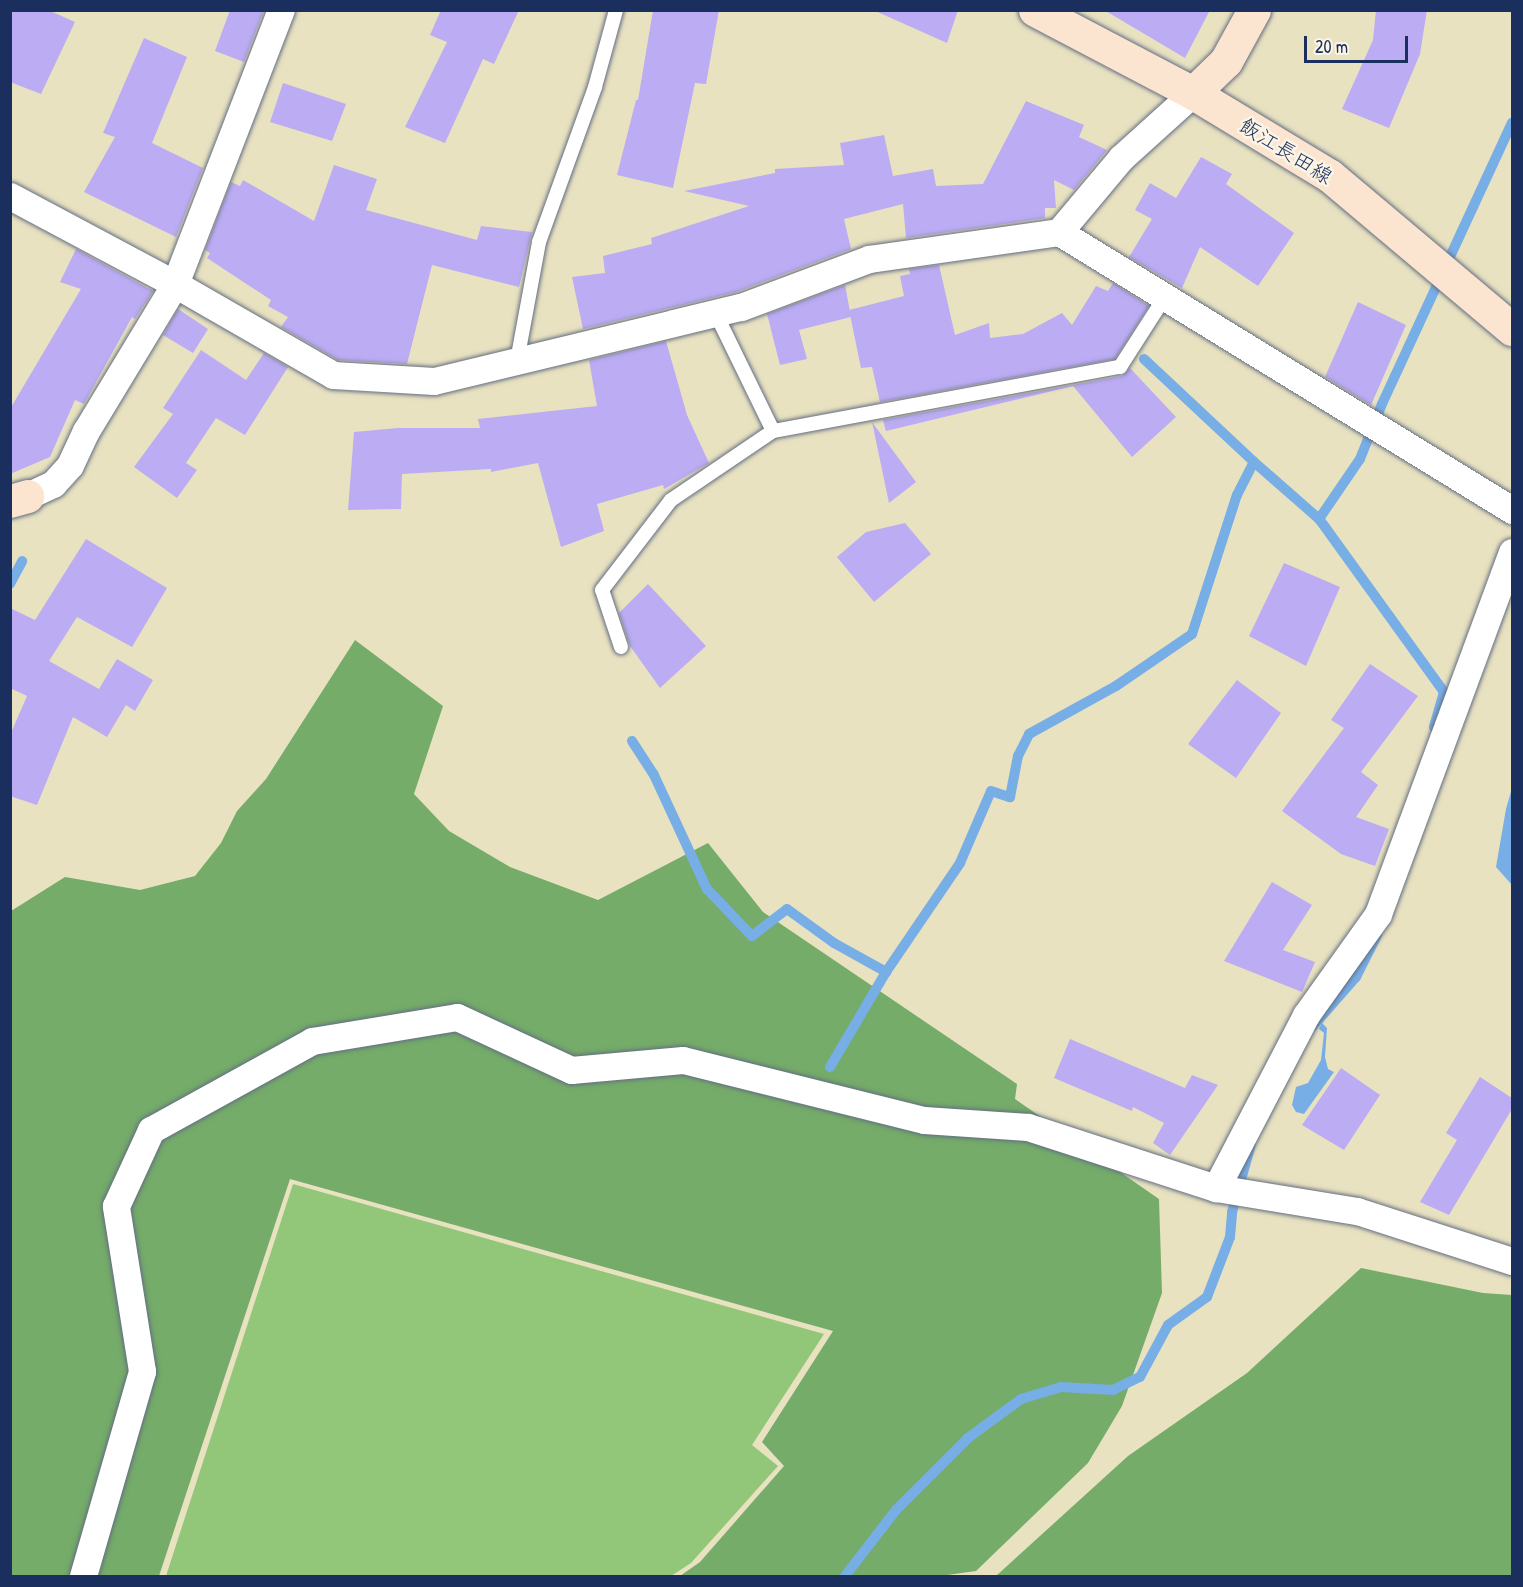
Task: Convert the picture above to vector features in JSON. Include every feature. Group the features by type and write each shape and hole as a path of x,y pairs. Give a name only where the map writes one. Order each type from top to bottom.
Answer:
{"main road":[{"name":"飯江長田線","path":"1035,10 1193,93 1330,176 1512,329"},
{"path":"1193,93 1226,61 1254,10"}],"street":[{"path":"19,498 53,484 70,465 86,431 175,284 281,10"},
{"path":"1059,232 1121,158 1193,93"},
{"path":"10,196 175,284 333,375 434,381 741,307 869,259 1059,232 1512,510"},
{"path":"1216,1188 1306,1015 1378,914 1512,552"},
{"path":"83,1576 142,1371 117,1206 151,1130 312,1041 457,1017 571,1070 683,1060 924,1120 1028,1127 1216,1188 1357,1211 1512,1261"}],"lane":[{"path":"518,362 539,242 595,87 616,10"},
{"path":"621,647 602,590 671,500 773,431 1120,367 1166,297"},
{"path":"716,314 773,431"}],"green space":[{"path":"355,640 443,706 414,794 449,831 510,867 598,900 708,843 763,912 1017,1084 1015,1099 1159,1199 1162,1293 1122,1406 1088,1463 976,1571 940,1576 680,1576 700,1562 784,1466 762,1442 833,1331 290,1179 159,1576 11,1576 11,911 65,877 140,890 195,876 221,843 237,811 266,779"},
{"path":"293,1184 824,1334 752,1445 778,1466 691,1563 671,1576 166,1576"},
{"path":"1361,1268 1483,1293 1512,1295 1512,1576 996,1576 1128,1456 1247,1373"}],"water":[{"path":"1512,788 1512,885 1496,867"},
{"path":"1322,1023 1327,1028 1325,1057 1328,1069 1334,1072 1304,1114 1296,1112 1292,1105 1296,1087 1308,1083 1321,1060 1324,1033 1319,1029"}],"building":[{"path":"10,10 48,10 75,22 41,94 10,82"},
{"path":"230,10 264,10 244,62 215,51"},
{"path":"441,10 519,10 494,64 483,59 445,143 405,127 447,42 430,35"},
{"path":"653,10 719,10 706,84 695,83 673,188 617,175 636,100 638,100"},
{"path":"873,10 958,10 947,43"},
{"path":"1104,10 1210,10 1185,58"},
{"path":"1376,10 1427,10 1420,54 1389,128 1342,109 1373,40"},
{"path":"144,38 187,57 152,143 203,168 176,237 84,192 115,137 103,133"},
{"path":"283,83 346,104 332,141 270,122"},
{"path":"1026,101 1084,125 1079,137 1107,150 1074,190 1054,180 1056,208 1045,208 1045,218 906,238 903,204 844,219 851,249 736,292 583,329 572,277 605,273 603,256 652,244 651,238 749,206 684,191 775,173 775,169 844,165 840,143 884,135 893,176 933,169 936,186 983,184"},
{"path":"1201,157 1232,174 1226,184 1294,233 1258,286 1200,247 1182,288 1129,257 1152,219 1135,210 1150,183 1176,198"},
{"path":"334,165 377,179 366,210 477,240 481,226 532,232 519,287 432,265 407,364 338,360 281,327 288,317 268,306 271,300 207,258 210,253 205,250 231,182 240,186 243,180 314,221"},
{"path":"76,249 153,291 135,319 132,317 84,404 75,400 50,457 10,474 10,409 81,289 60,282"},
{"path":"939,265 955,335 989,323 990,338 1023,334 1062,313 1072,325 1096,286 1108,291 1113,283 1149,306 1115,359 880,402 872,367 861,368 849,310 904,296 900,276 910,274 909,269"},
{"path":"845,285 851,317 799,330 807,359 780,365 767,314"},
{"path":"1358,302 1406,325 1371,405 1325,377"},
{"path":"178,309 208,329 193,353 163,335"},
{"path":"666,341 687,415 709,463 664,489 663,485 597,504 604,531 561,547 538,463 491,472 491,469 402,474 401,509 348,510 354,432 398,428 480,428 478,419 597,406 589,360"},
{"path":"201,350 246,380 264,353 288,367 245,435 216,418 186,463 197,470 177,498 134,467 173,414 163,408"},
{"path":"1130,368 1176,417 1132,457 1073,386 886,431 883,420 1122,376"},
{"path":"872,422 916,482 889,503"},
{"path":"905,523 931,554 874,602 837,557 866,532"},
{"path":"86,539 167,588 132,647 77,617 49,661 99,689 117,659 153,680 135,711 126,705 107,737 73,717 37,805 10,796 10,735 27,696 10,688 10,608 35,620"},
{"path":"1284,563 1340,587 1306,666 1249,636"},
{"path":"648,584 706,646 660,688 630,646 619,613"},
{"path":"1370,664 1418,696 1361,772 1378,785 1356,817 1389,829 1375,866 1341,854 1282,811 1344,728 1331,720"},
{"path":"1237,680 1281,713 1236,778 1188,744"},
{"path":"1272,882 1312,905 1283,950 1315,962 1302,992 1224,961"},
{"path":"1070,1039 1185,1088 1192,1075 1218,1085 1170,1155 1153,1143 1164,1123 1133,1107 1132,1111 1054,1078"},
{"path":"1341,1068 1380,1095 1344,1150 1302,1125"},
{"path":"1480,1077 1512,1098 1512,1109 1449,1215 1420,1202 1457,1140 1446,1133"}],"waterway":[{"path":"1434,727 1444,692 1319,519 1360,459 1382,404 1512,123"},
{"path":"1144,359 1254,462"},
{"path":"830,1067 886,972 960,863 991,791 1010,797 1018,756 1029,734 1116,686 1192,634 1237,495 1254,462 1319,519"},
{"path":"10,584 22,561"},
{"path":"632,741 654,775 707,889 752,936 787,909 834,943 886,972"},
{"path":"1312,1027 1356,977 1377,935"},
{"path":"845,1576 896,1510 968,1438 1021,1399 1061,1387 1113,1390 1140,1377 1168,1325 1207,1297 1230,1237 1232,1212 1251,1144"}]}
